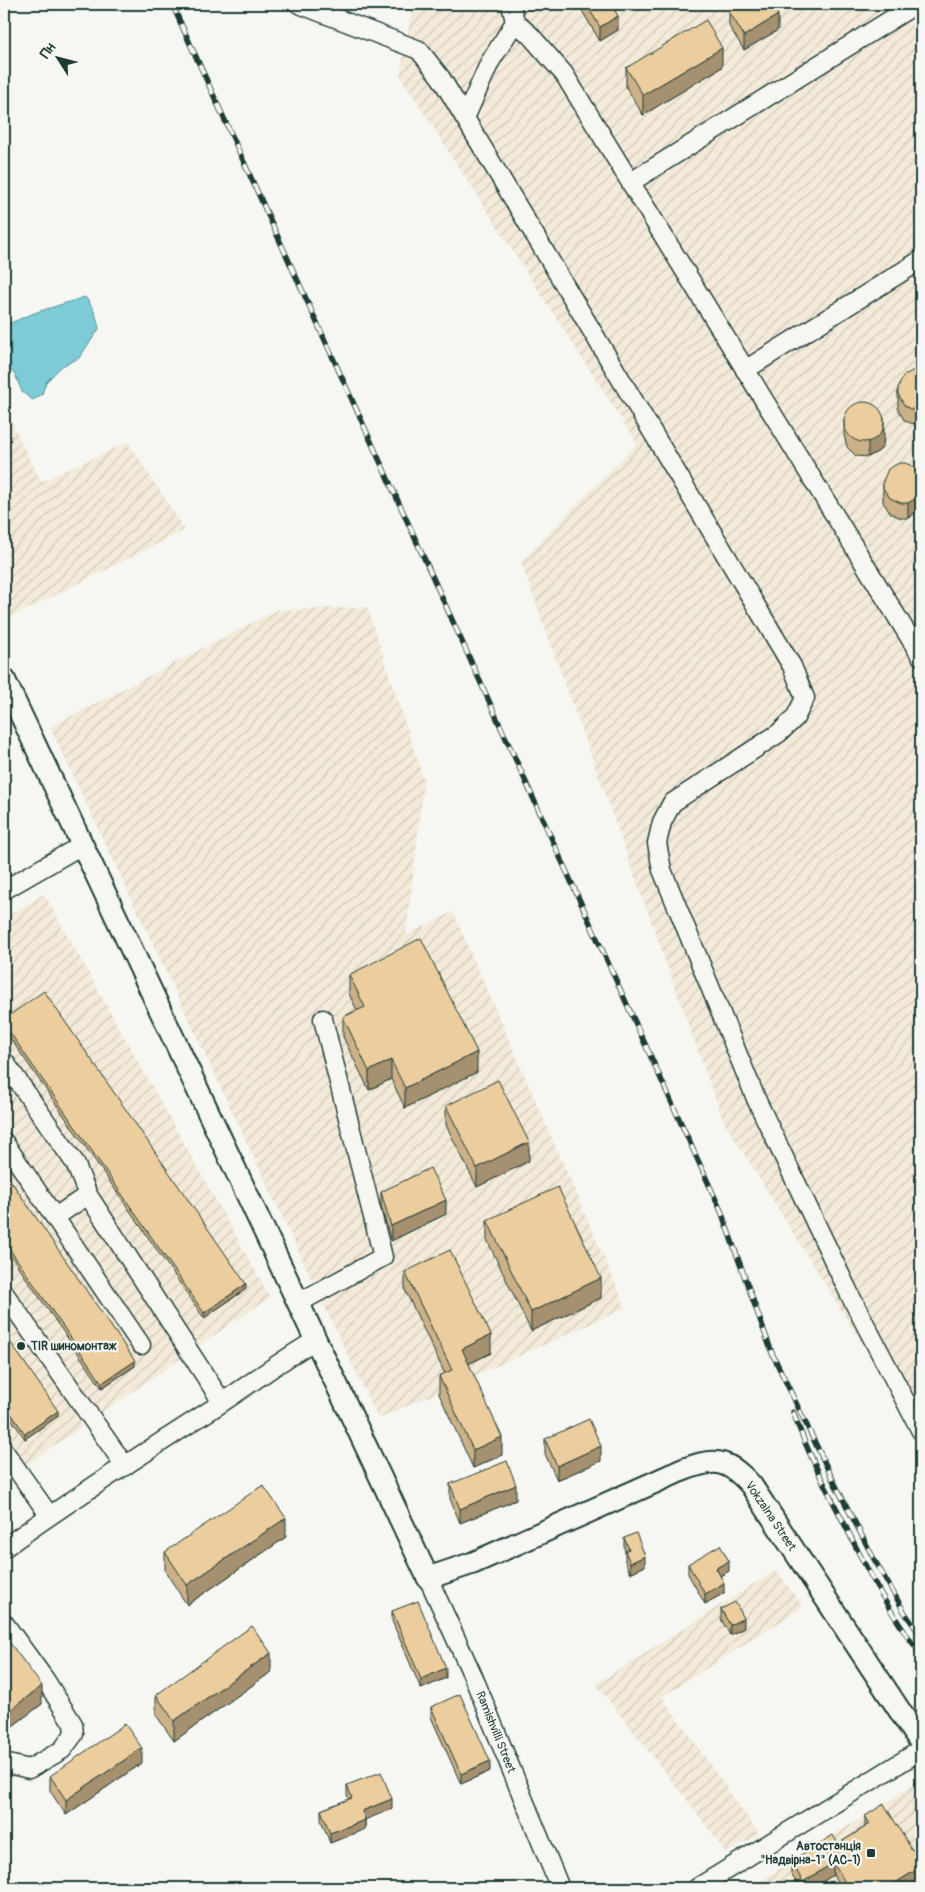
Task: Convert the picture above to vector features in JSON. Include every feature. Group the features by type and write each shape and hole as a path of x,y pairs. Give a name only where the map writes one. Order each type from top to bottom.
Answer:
{"main road":[{"path":"6,688 428,1578"},
{"name":"Vokzalna Street","path":"428,1578 474,1562 705,1461 721,1463 739,1471 751,1485 921,1743"}],"street":[{"path":"299,4 419,50 441,78 792,666 805,698 795,718 779,733 672,803 662,822 657,843 662,870 757,1101 852,1299 921,1431"},
{"path":"511,4 516,22 564,74 920,651"},
{"path":"631,182 916,4"},
{"path":"465,118 490,62 516,22"},
{"path":"745,370 921,260"},
{"path":"4,890 82,845"},
{"path":"298,1303 383,1257 323,1019"},
{"path":"4,1061 75,1162 88,1195 222,1402"},
{"path":"4,1142 141,1345"},
{"path":"55,1218 88,1195"},
{"path":"4,1293 125,1466"},
{"path":"4,1548 49,1515 222,1402 285,1358 316,1340"},
{"path":"4,1451 49,1515"},
{"name":"Ramishvilli Street","path":"428,1578 473,1676 560,1888"},
{"path":"4,1623 46,1681 73,1724 74,1734 62,1750 29,1769 4,1764"},
{"path":"697,1888 921,1750"}],"path":[{"path":"906,1853 921,1843"}],"shaded area":[{"path":"413,4 921,4 921,1438 723,1120 521,562 637,443 400,76"},
{"path":"4,408 41,482 128,442 185,530 4,621"},
{"path":"367,607 424,780 406,935 453,912 626,1308 378,1419 50,727 277,610"},
{"path":"44,894 270,1297 4,1480 4,918"},
{"path":"776,1570 803,1607 662,1697 759,1834 726,1853 695,1810 596,1684"},
{"path":"917,1783 921,1789 921,1888 749,1888"}],"water":[{"path":"85,297 94,312 99,329 79,358 62,366 46,382 42,394 33,400 22,392 15,374 7,367 4,355 4,331 8,324 34,313"}],"building":[{"path":"586,4 611,4 618,16 600,27"},
{"path":"740,4 771,4 778,15 744,36 729,11"},
{"path":"706,20 722,48 643,95 626,68"},
{"path":"914,370 921,371 921,410 910,409 904,405 898,394 898,388 903,376"},
{"path":"864,402 875,405 881,411 884,422 881,433 875,439 864,442 853,439 847,433 844,422 847,411 853,405"},
{"path":"899,463 905,463 917,468 921,476 921,490 918,497 908,503 901,503 890,498 883,488 883,481 888,469"},
{"path":"421,938 477,1052 405,1088 391,1060 369,1071 343,1017 365,1007 349,975"},
{"path":"44,991 246,1284 204,1313 4,1024 4,1019"},
{"path":"498,1080 529,1142 477,1168 446,1106"},
{"path":"430,1168 446,1200 391,1226 381,1192"},
{"path":"4,1171 135,1361 102,1383 4,1241"},
{"path":"558,1187 601,1278 531,1312 487,1220"},
{"path":"450,1250 491,1335 462,1349 502,1437 473,1450 439,1376 452,1370 405,1272"},
{"path":"4,1333 58,1411 25,1434 4,1403"},
{"path":"589,1419 601,1446 557,1466 545,1439"},
{"path":"507,1461 516,1485 460,1509 450,1484"},
{"path":"263,1485 286,1518 187,1585 165,1552"},
{"path":"636,1533 645,1556 630,1563 625,1551 629,1549 624,1538"},
{"path":"720,1545 729,1561 716,1568 724,1583 705,1594 688,1564"},
{"path":"418,1601 446,1668 421,1679 392,1611"},
{"path":"735,1602 744,1618 730,1625 721,1609"},
{"path":"252,1626 271,1653 174,1721 156,1695"},
{"path":"4,1635 42,1686 6,1713 4,1711"},
{"path":"460,1694 490,1761 461,1774 431,1707"},
{"path":"125,1724 142,1748 66,1800 50,1776"},
{"path":"381,1772 392,1799 362,1811 365,1820 330,1833 321,1810 352,1798 347,1785"},
{"path":"884,1804 912,1850 921,1845 921,1867 887,1888 849,1888 833,1863 803,1882 791,1861 833,1835 838,1844 870,1824 865,1816"}],"railway":[{"path":"172,4 721,1211 772,1353 833,1480 874,1559 905,1613 921,1636"},
{"path":"793,1412 804,1441 870,1574 899,1623 921,1654"}],"place":[{"name":"TIR шиномонтаж","path":"21,1346"},
{"name":"Автостанція \"Надвірна-1\" (АС-1)","path":"871,1853"}]}
